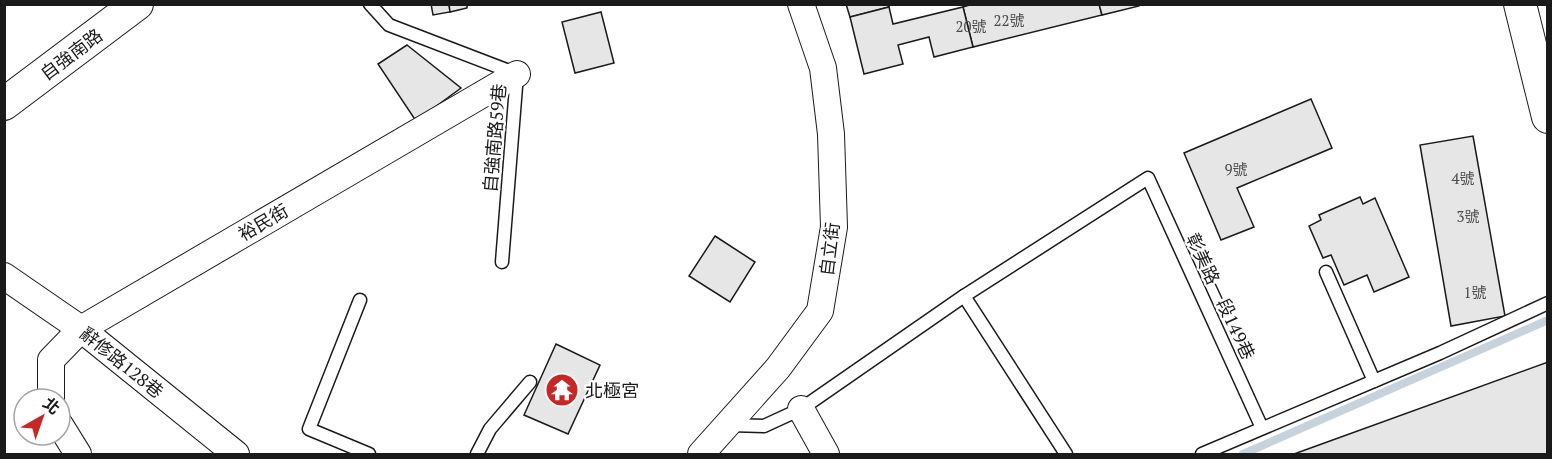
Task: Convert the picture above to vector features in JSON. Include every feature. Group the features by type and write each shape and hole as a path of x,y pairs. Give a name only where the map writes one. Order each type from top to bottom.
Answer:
{"street":[{"name":"自強南路","path":"4,104 137,4"},
{"name":"自立街","path":"701,454 778,368 820,311 834,227 831,134 823,68 801,4"},
{"path":"1520,4 1548,117"},
{"name":"裕民街","path":"51,387 51,360 81,328 517,74"},
{"name":"辭修路128巷","path":"4,276 81,328 236,454"},
{"path":"801,409 826,454"}],"lane":[{"name":"自強南路59巷","path":"370,4 388,25 517,74 501,262"},
{"name":"彰美路一段149巷","path":"964,296 1148,178 1262,428"},
{"path":"1326,272 1374,381"},
{"path":"729,425 764,426 801,409 964,296 1066,454"},
{"path":"360,300 309,429 369,454"},
{"path":"1202,454 1374,381 1548,303"},
{"path":"477,454 490,429 530,382"}],"building":[{"path":"431,4 449,4 450,12 433,15"},
{"path":"449,4 467,4 467,8 450,12"},
{"path":"846,4 888,4 889,7 850,17"},
{"path":"973,4 1099,4 1102,15 973,47 963,7"},
{"path":"1099,4 1139,4 1139,6 1102,15"},
{"path":"889,7 893,24 963,7 973,47 934,57 929,37 898,45 903,64 864,74 850,17"},
{"path":"601,12 614,63 575,73 562,22"},
{"path":"407,45 461,88 416,121 378,64"},
{"path":"1311,99 1332,148 1237,188 1254,227 1221,240 1184,153"},
{"path":"1473,136 1505,316 1451,326 1420,145"},
{"path":"1360,197 1363,204 1375,198 1409,277 1374,292 1367,275 1344,285 1331,255 1323,258 1309,226 1321,220 1319,215"},
{"path":"715,236 755,262 730,302 689,276"},
{"name":"北極宮","path":"556,344 600,365 568,434 524,415"},
{"path":"1548,362 1548,454 1294,454"}],"waterway":[{"path":"1243,454 1548,320"}],"place":[{"name":"北極宮","path":"562,390"}]}
